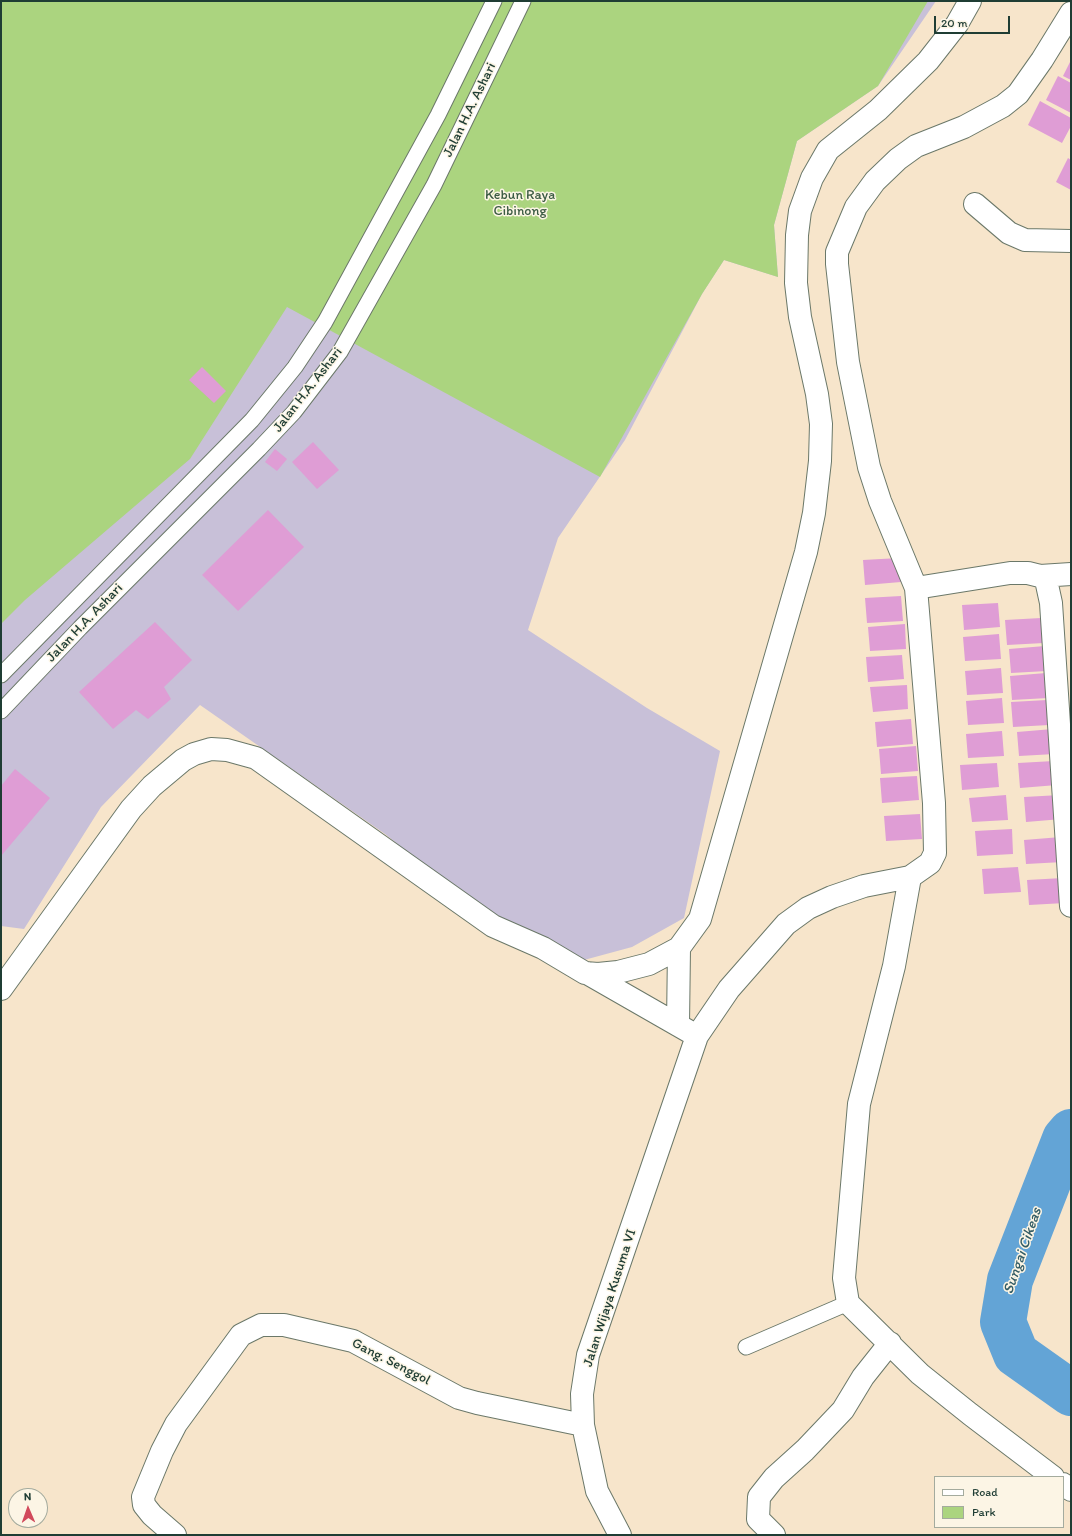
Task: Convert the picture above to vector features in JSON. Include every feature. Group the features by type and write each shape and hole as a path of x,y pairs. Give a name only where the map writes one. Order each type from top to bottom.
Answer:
{"street":[{"path":"586,973 598,974 618,972 649,964 678,948 700,919 806,552 814,513 820,461 821,424 817,394 800,317 796,284 797,235 800,211 812,178 828,150 883,105 928,61 957,24 970,1"},
{"path":"1053,1476 970,1414 920,1374 848,1303 844,1278 859,1104 894,966 910,877 930,863 935,854 936,834 916,588 880,501 869,467 848,362 837,252 856,206 875,181 898,159 916,146 964,127 1003,106 1018,94 1042,60 1071,13"},
{"path":"974,204 1009,233 1025,240 1071,241"},
{"path":"916,588 1010,573 1028,573 1040,576 1071,574"},
{"path":"1040,576 1046,580 1051,603 1071,906"},
{"path":"1,989 131,809 152,786 183,760 194,754 211,749 227,750 256,758 493,926 543,948 697,1036"},
{"name":"Jalan Wijaya Kusuma VI","path":"620,1535 597,1491 583,1425 582,1394 588,1355 697,1036 729,989 786,924 808,908 832,897 864,886 910,877"},
{"path":"678,948 678,1025"},
{"name":"Gang. Senggol","path":"175,1535 152,1515 144,1505 144,1497 162,1451 176,1424 241,1334 261,1324 284,1325 353,1341 459,1398 476,1403 583,1425"},
{"path":"774,1535 758,1519 759,1497 774,1478 805,1450 843,1410 863,1377 890,1343"}],"lane":[{"name":"Jalan H.A. Ashari","path":"1,675 191,483 274,395 325,322 438,114 494,1"},
{"name":"Jalan H.A. Ashari","path":"1,711 80,628 206,503 294,412 340,352 434,185 523,1"},
{"path":"274,395 294,412"},
{"path":"746,1347 848,1303"}],"shaded area":[{"path":"1,1 936,1 878,86 797,141 774,225 778,277 724,260 702,294 625,440 558,538 528,630 647,708 720,751 684,918 632,947 584,960 479,910 385,834 200,705 101,807 24,929 1,926"}],"green space":[{"name":"Kebun Raya Cibinong","path":"1,1 928,1 878,86 797,141 774,225 778,277 724,260 702,294 600,477 287,307 190,459 25,600 1,624"}],"building":[{"path":"1071,60 1071,80 1063,76"},
{"path":"1058,76 1071,83 1071,113 1046,100"},
{"path":"1040,101 1071,118 1071,126 1062,143 1028,125"},
{"path":"1068,158 1071,160 1071,190 1056,182"},
{"path":"202,367 226,391 214,403 189,380"},
{"path":"313,442 339,470 317,489 292,462"},
{"path":"275,449 287,459 277,471 265,462"},
{"path":"268,510 304,547 238,611 202,575"},
{"path":"899,558 901,582 865,585 863,560"},
{"path":"901,596 903,621 867,623 865,598"},
{"path":"998,603 1000,627 964,630 962,605"},
{"path":"1041,618 1044,643 1007,645 1005,620"},
{"path":"155,622 192,660 164,687 171,699 148,719 136,710 113,729 79,692"},
{"path":"905,624 906,649 870,651 868,627"},
{"path":"999,634 1001,659 965,661 963,637"},
{"path":"1045,646 1047,671 1011,673 1009,649"},
{"path":"902,655 904,679 868,682 866,657"},
{"path":"1001,668 1003,693 967,695 965,671"},
{"path":"1046,673 1048,698 1012,700 1010,676"},
{"path":"907,685 908,709 873,712 870,687"},
{"path":"1002,698 1004,723 968,725 966,701"},
{"path":"1047,700 1049,725 1013,727 1011,702"},
{"path":"911,719 913,744 877,747 875,722"},
{"path":"1053,729 1055,754 1019,756 1017,732"},
{"path":"1002,731 1004,756 968,758 966,734"},
{"path":"916,746 918,771 881,774 879,749"},
{"path":"1054,761 1057,785 1020,788 1018,763"},
{"path":"997,763 999,787 962,790 960,765"},
{"path":"15,769 50,798 1,856 1,786"},
{"path":"917,776 919,800 882,803 880,778"},
{"path":"1006,795 1008,820 972,822 969,798"},
{"path":"1060,795 1062,819 1026,822 1024,797"},
{"path":"920,814 922,839 886,841 884,816"},
{"path":"1012,829 1013,854 977,856 975,831"},
{"path":"1061,837 1063,862 1026,864 1024,840"},
{"path":"1018,867 1021,892 984,894 982,869"},
{"path":"1063,878 1065,903 1029,905 1027,880"}],"waterway":[{"name":"Sungai Cikeas","path":"1071,1132 1065,1139 1010,1280 1003,1322 1016,1354 1071,1393"}]}
